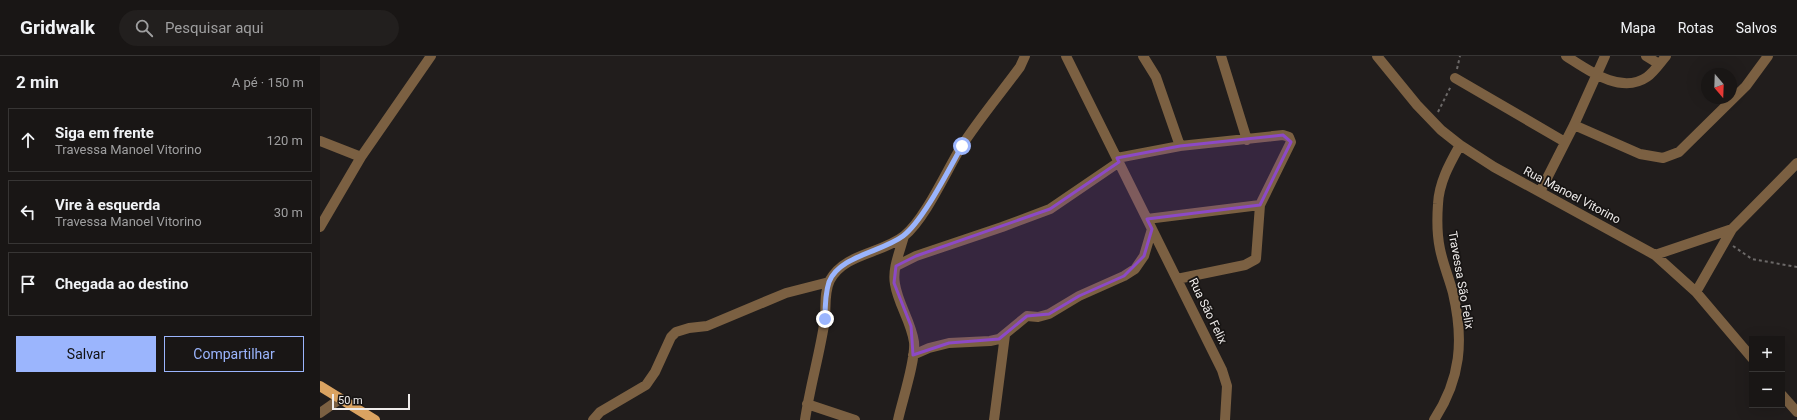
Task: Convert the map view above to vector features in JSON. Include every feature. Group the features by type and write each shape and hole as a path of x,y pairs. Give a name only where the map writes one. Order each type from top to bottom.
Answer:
{"main road":[{"path":"320,386 375,420"}],"street":[{"path":"320,227 361,157 431,56"},
{"path":"805,420 825,319 825,300 829,282 837,270 854,259 880,249 904,236 916,222 962,146 1020,67 1025,56"},
{"name":"Rua São Felix","path":"1066,56 1222,370 1227,386 1224,420"},
{"path":"1143,56 1156,77 1180,146"},
{"path":"1221,56 1247,140"},
{"name":"Rua Manoel Vitorino","path":"1376,56 1417,106 1460,145 1494,167 1656,255 1696,292 1749,354"},
{"path":"1566,56 1596,75 1616,82 1635,83 1648,76 1662,60 1646,56"},
{"path":"1540,192 1574,125 1605,56"},
{"path":"1574,125 1640,154 1663,158 1679,152 1746,86 1768,56"},
{"path":"1455,78 1565,142"},
{"path":"896,266 916,256 1050,209 1118,160 1180,146 1283,135 1289,137 1291,142 1260,205 1256,259 1245,265 1177,279"},
{"path":"320,141 361,157"},
{"name":"Travessa São Felix","path":"1434,420 1451,389 1458,367 1459,334 1453,293 1440,248 1438,202 1445,171 1460,145"},
{"path":"1696,292 1732,229 1797,163"},
{"path":"1147,219 1260,205"},
{"path":"913,355 929,348 949,343 990,341 1005,335 1022,318 1027,316 1038,317 1049,314 1079,296 1124,276 1135,268 1144,256 1152,229"},
{"path":"1656,255 1732,229"},
{"path":"898,420 913,355 914,343 911,326 894,284 896,266 904,236"},
{"path":"592,420 600,412 646,385 655,372 671,337 676,332 689,328 707,326 786,293 829,282"},
{"path":"994,420 1005,335"},
{"path":"1785,398 1797,412"},
{"path":"320,413 340,399"},
{"path":"807,404 855,420"}],"path":[{"path":"1433,122 1455,78 1460,56"},
{"path":"1725,242 1752,259 1797,267"}],"highlighted area":[{"path":"1283,135 1291,142 1260,205 1147,219 1152,229 1144,256 1124,276 1079,296 1049,314 1027,316 999,339 949,343 913,355 911,326 894,283 896,266 916,256 1050,209 1119,162 1117,158 1180,146"}],"route":[{"path":"825,319 825,300 829,282 837,270 854,259 880,249 904,236 916,222 962,146"}]}
